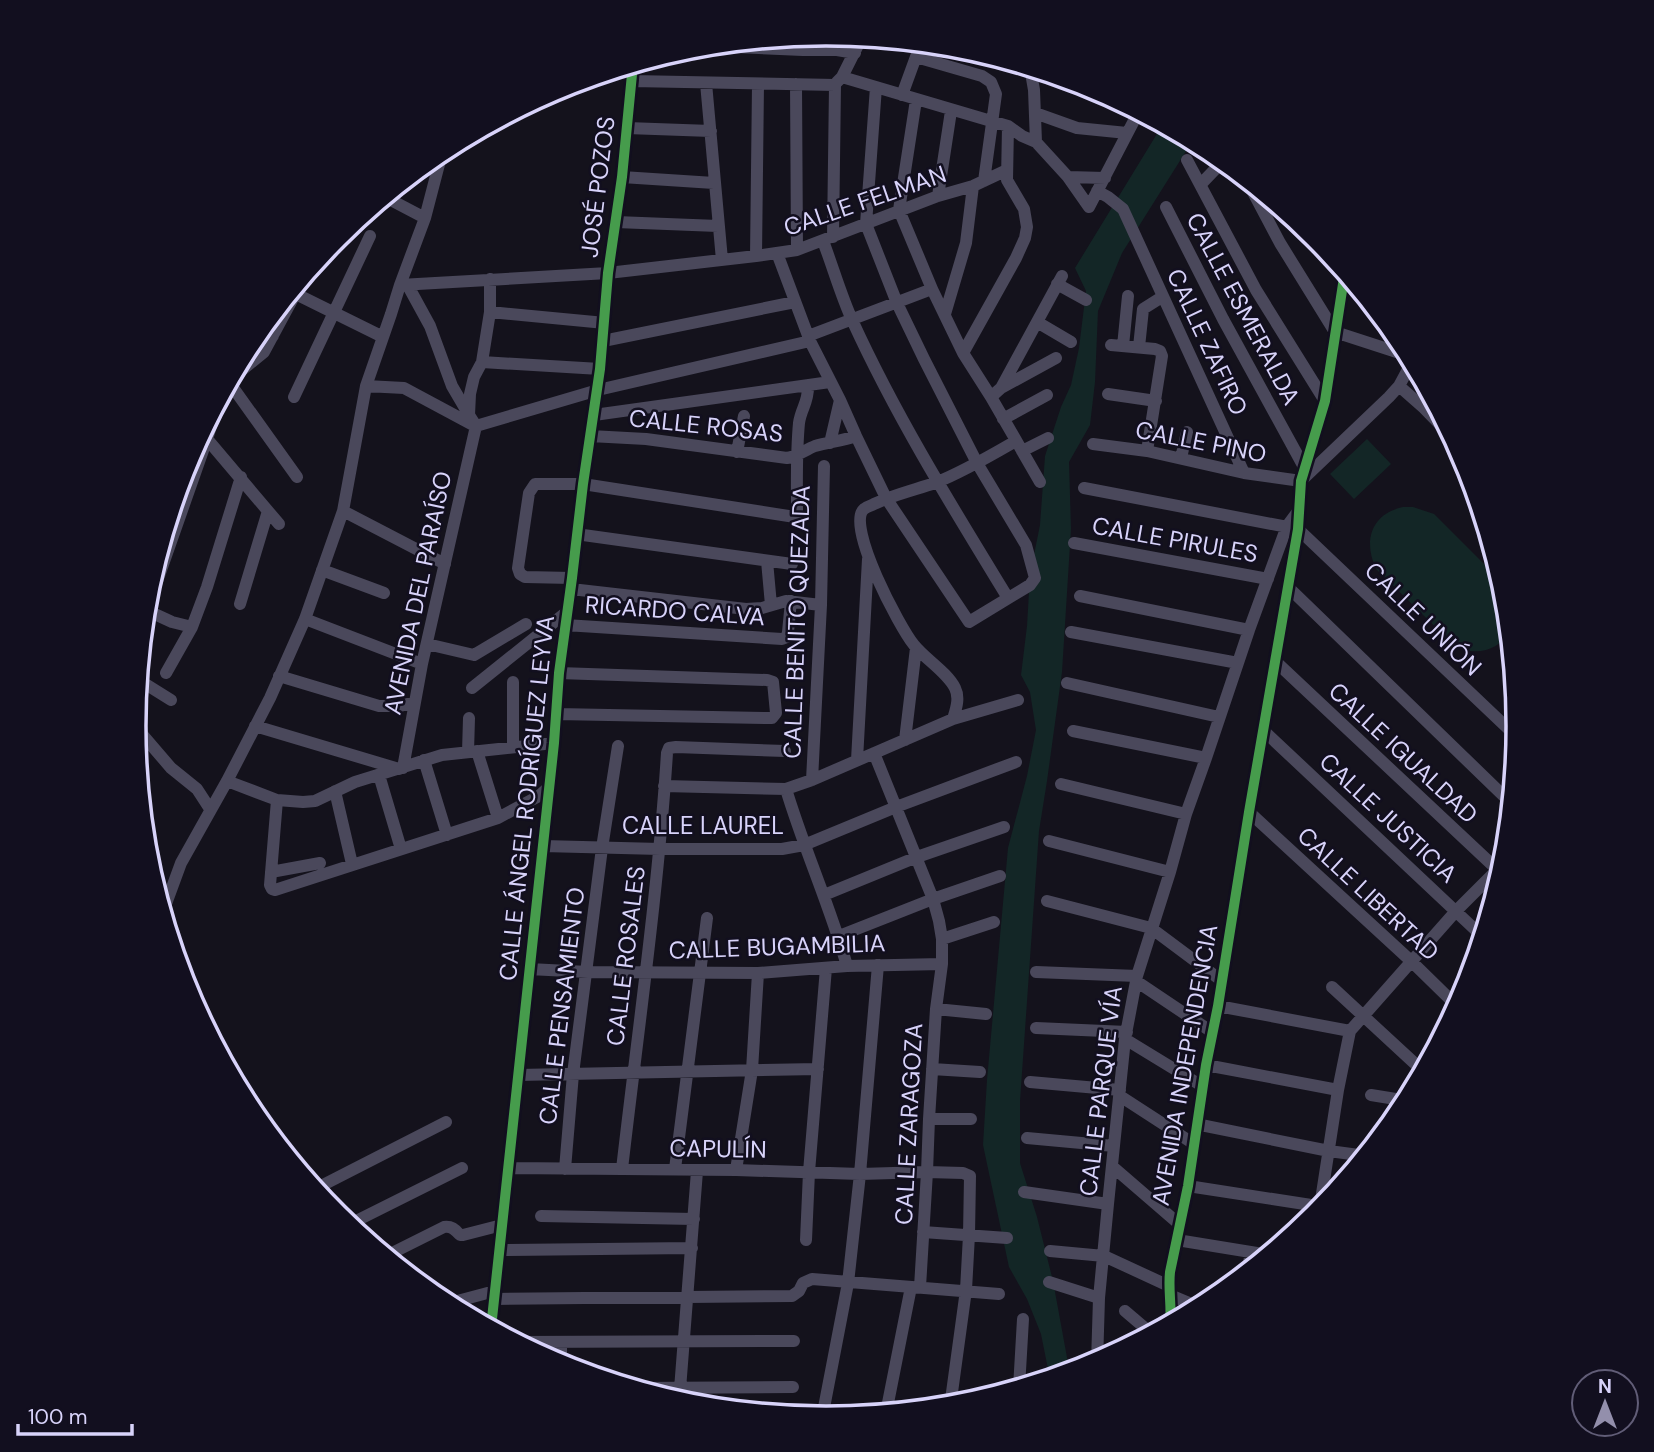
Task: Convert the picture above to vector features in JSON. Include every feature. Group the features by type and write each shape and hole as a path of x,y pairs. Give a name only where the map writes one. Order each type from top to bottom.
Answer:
{"street":[{"path":"858,47 839,81 828,239 852,320 937,482 1008,598"},
{"path":"767,48 838,50 855,53"},
{"path":"902,95 918,51"},
{"path":"916,57 982,76 991,82 996,94 967,243 945,314"},
{"name":"JOSÉ POZOS","path":"608,273 622,177 632,75"},
{"path":"1032,78 1036,142"},
{"path":"632,81 758,84 839,81 876,87 1008,126 1036,142 1068,177 1089,207 1134,119"},
{"path":"706,83 722,260"},
{"path":"756,256 758,84"},
{"path":"796,84 797,250"},
{"path":"777,253 809,339 886,498 969,622 1030,585 1035,578 1026,545 976,463 897,303 866,225 876,87"},
{"path":"916,100 899,210 932,289 963,353 996,393 1003,419 1040,482"},
{"path":"938,196 951,111"},
{"path":"1035,113 1077,128 1127,133"},
{"path":"963,353 1025,238 1027,227 1024,209 1007,180 1008,126"},
{"path":"627,128 711,131"},
{"path":"1187,160 1256,290 1325,401"},
{"path":"169,896 181,863 256,726 305,619 343,511 366,386 403,285 438,168"},
{"path":"1202,184 1216,168"},
{"name":"CALLE FELMAN","path":"403,285 608,273 797,250 899,210 979,183 1007,170"},
{"path":"622,177 714,183"},
{"path":"1068,177 1105,178"},
{"name":"CALLE ZAFIRO","path":"1097,191 1123,209 1244,473"},
{"path":"1256,198 1280,243 1335,332 1396,354"},
{"path":"394,202 425,218"},
{"name":"CALLE ESMERALDA","path":"1166,206 1223,319 1304,467"},
{"path":"616,222 718,226"},
{"path":"294,397 369,236"},
{"name":"CALLE ÁNGEL RODRÍGUEZ LEYVA","path":"492,1318 554,743 559,673 576,534 598,390 608,273"},
{"name":"AVENIDA DEL PARAÍSO","path":"401,768 445,564 472,421 470,394 474,377 482,362 490,312 490,279"},
{"path":"996,393 1059,280 1086,300"},
{"path":"403,285 430,326 452,386 472,421"},
{"path":"1084,488 1293,528 1299,510 1304,467 1325,401 1335,332 1346,286"},
{"path":"366,386 404,388 472,421 809,339 932,289"},
{"path":"1128,296 1117,345 1155,349 1160,351 1162,356 1147,450"},
{"path":"299,297 383,337"},
{"path":"1139,347 1143,309 1162,297"},
{"path":"603,341 795,302"},
{"path":"490,312 605,323"},
{"path":"253,361 264,352 279,322"},
{"path":"1037,322 1071,342"},
{"path":"996,393 1056,358"},
{"path":"482,362 600,369"},
{"path":"1301,481 1389,397 1399,386 1407,370"},
{"path":"594,415 830,382"},
{"path":"808,385 807,403 800,415 799,425 795,517 583,484 535,484 529,493 518,568 525,577 746,609 762,608 786,601 821,605"},
{"path":"1399,386 1434,418"},
{"path":"236,389 297,477"},
{"path":"1108,394 1156,401"},
{"path":"1003,419 1047,395"},
{"path":"831,443 840,400"},
{"path":"737,452 744,416"},
{"path":"1181,458 1187,432"},
{"name":"CALLE ROSAS","path":"590,436 646,439 787,458 811,447 856,436"},
{"path":"953,719 958,704 956,689 903,631 868,555 860,516 864,509 886,498 937,482 976,463 1048,438"},
{"path":"209,442 279,524"},
{"name":"CALLE PINO","path":"1093,444 1147,450 1244,473 1301,481"},
{"name":"CALLE BENITO QUEZADA","path":"812,780 821,605 824,466"},
{"path":"166,673 192,627 241,477"},
{"path":"240,604 268,511"},
{"path":"343,511 445,564"},
{"name":"CALLE PARQUE VÍA","path":"1097,1350 1099,1298 1108,1203 1126,1036 1136,979 1193,790 1268,579 1293,528"},
{"name":"AVENIDA INDEPENDENCIA","path":"1170,1313 1170,1290 1179,1223 1188,1185 1202,1086 1276,662 1288,587 1293,528"},
{"name":"CALLE UNIÓN","path":"1293,528 1507,729"},
{"path":"576,534 792,564"},
{"name":"CALLE PIRULES","path":"1074,543 1268,579"},
{"path":"857,760 868,555"},
{"path":"767,561 771,605"},
{"path":"322,570 384,593"},
{"path":"1288,587 1504,796"},
{"path":"1080,596 1249,630"},
{"name":"RICARDO CALVA","path":"565,625 782,639 787,636 792,601"},
{"path":"472,688 568,611"},
{"path":"156,614 192,627"},
{"path":"305,619 422,664"},
{"path":"427,644 474,655 526,624"},
{"path":"1071,632 1238,663"},
{"path":"905,740 916,648"},
{"name":"CALLE IGUALDAD","path":"1276,662 1494,860"},
{"path":"557,714 772,718 776,713 774,682 767,680 559,673"},
{"path":"279,676 379,706 400,706 415,702"},
{"path":"513,682 513,747"},
{"path":"1067,683 1219,718"},
{"path":"148,686 171,700"},
{"path":"664,786 786,789 953,719 1018,700"},
{"path":"469,718 473,751 498,818"},
{"path":"256,726 401,768"},
{"path":"1073,731 1206,758"},
{"name":"CALLE JUSTICIA","path":"1264,731 1476,930"},
{"path":"147,741 171,768 197,789 210,809"},
{"path":"227,781 277,800 315,801 355,782 442,755 554,743"},
{"name":"CALLE PENSAMIENTO","path":"565,1169 573,1074 618,746"},
{"name":"CALLE ROSALES","path":"622,1169 660,849 669,748 785,751"},
{"name":"CALLE ZARAGOZA","path":"874,753 933,899 942,939 923,1232 916,1287 888,1404"},
{"path":"424,760 447,835"},
{"name":"CALLE LAUREL","path":"543,846 782,849 804,845 1016,762"},
{"path":"379,775 401,849"},
{"path":"1061,784 1185,814"},
{"path":"271,872 352,864 447,835 498,818 539,796 549,786"},
{"path":"786,789 839,936 847,966"},
{"path":"335,792 352,864"},
{"path":"277,800 270,886 275,890 321,868"},
{"name":"CALLE LIBERTAD","path":"1249,812 1450,999"},
{"path":"824,895 916,857 1004,827"},
{"path":"1049,841 1170,872"},
{"path":"317,847 321,868"},
{"path":"839,936 1000,876"},
{"path":"1323,1191 1338,1090 1350,1031 1456,911 1489,880"},
{"path":"1047,901 1151,928 1222,981"},
{"path":"675,1170 707,918"},
{"path":"942,939 993,922"},
{"name":"CALLE BUGAMBILIA","path":"529,969 758,973 847,966 942,964"},
{"path":"824,1406 848,1283 878,965"},
{"path":"806,1240 826,968"},
{"path":"1036,972 1136,979 1212,1032"},
{"path":"736,1170 752,1070 758,973"},
{"path":"1332,987 1417,1065"},
{"path":"1218,1006 1350,1031"},
{"path":"936,1009 986,1014"},
{"path":"1036,1028 1126,1036 1202,1086"},
{"path":"1206,1065 1338,1090"},
{"path":"518,1075 818,1069"},
{"path":"932,1069 980,1072"},
{"path":"1030,1082 1120,1093 1194,1144"},
{"path":"1371,1095 1396,1099"},
{"path":"929,1119 971,1119"},
{"path":"324,1184 446,1122"},
{"path":"1196,1124 1355,1155"},
{"path":"1027,1138 1114,1146"},
{"path":"1113,1167 1179,1223"},
{"path":"359,1220 462,1168"},
{"name":"CAPULÍN","path":"509,1168 860,1174 962,1173 970,1175 970,1235"},
{"path":"680,1387 697,1171"},
{"path":"1188,1185 1308,1207"},
{"path":"1024,1192 1108,1203"},
{"path":"541,1216 694,1219"},
{"path":"395,1252 448,1226 463,1235 502,1225"},
{"path":"923,1232 1007,1238"},
{"path":"952,1395 966,1290 970,1235"},
{"path":"1177,1240 1257,1253"},
{"path":"499,1250 692,1248"},
{"path":"1050,1251 1104,1255 1190,1301"},
{"path":"1250,1259 1251,1252"},
{"path":"463,1301 494,1295 792,1296 799,1291 803,1283 812,1279 999,1294"},
{"path":"1049,1282 1099,1298"},
{"path":"1125,1311 1144,1327"},
{"path":"1020,1378 1023,1319"},
{"path":"539,1342 794,1340"},
{"path":"561,1342 561,1352"},
{"path":"669,1387 793,1387"}],"green space":[{"path":"1158,132 1187,149 1122,253 1098,311 1090,425 1069,462 1071,529 1062,672 1039,831 1020,1101 1020,1163 1053,1281 1068,1362 1048,1369 1041,1334 1027,1299 1009,1267 983,1145 1008,848 1036,730 1030,692 1021,675 1030,575 1040,525 1045,456 1071,385 1086,291 1075,268"},
{"path":"1367,439 1391,464 1354,499 1330,474"},
{"path":"1413,507 1434,514 1488,568 1502,637 1500,643 1479,651 1456,647 1376,569 1370,539 1377,522 1392,511"}],"cycle path":[{"path":"492,1318 554,743 559,673 600,369 608,273 622,177 632,75"},
{"path":"1171,1313 1170,1272 1188,1186 1206,1065 1298,529 1301,481 1325,401 1343,282"}]}
